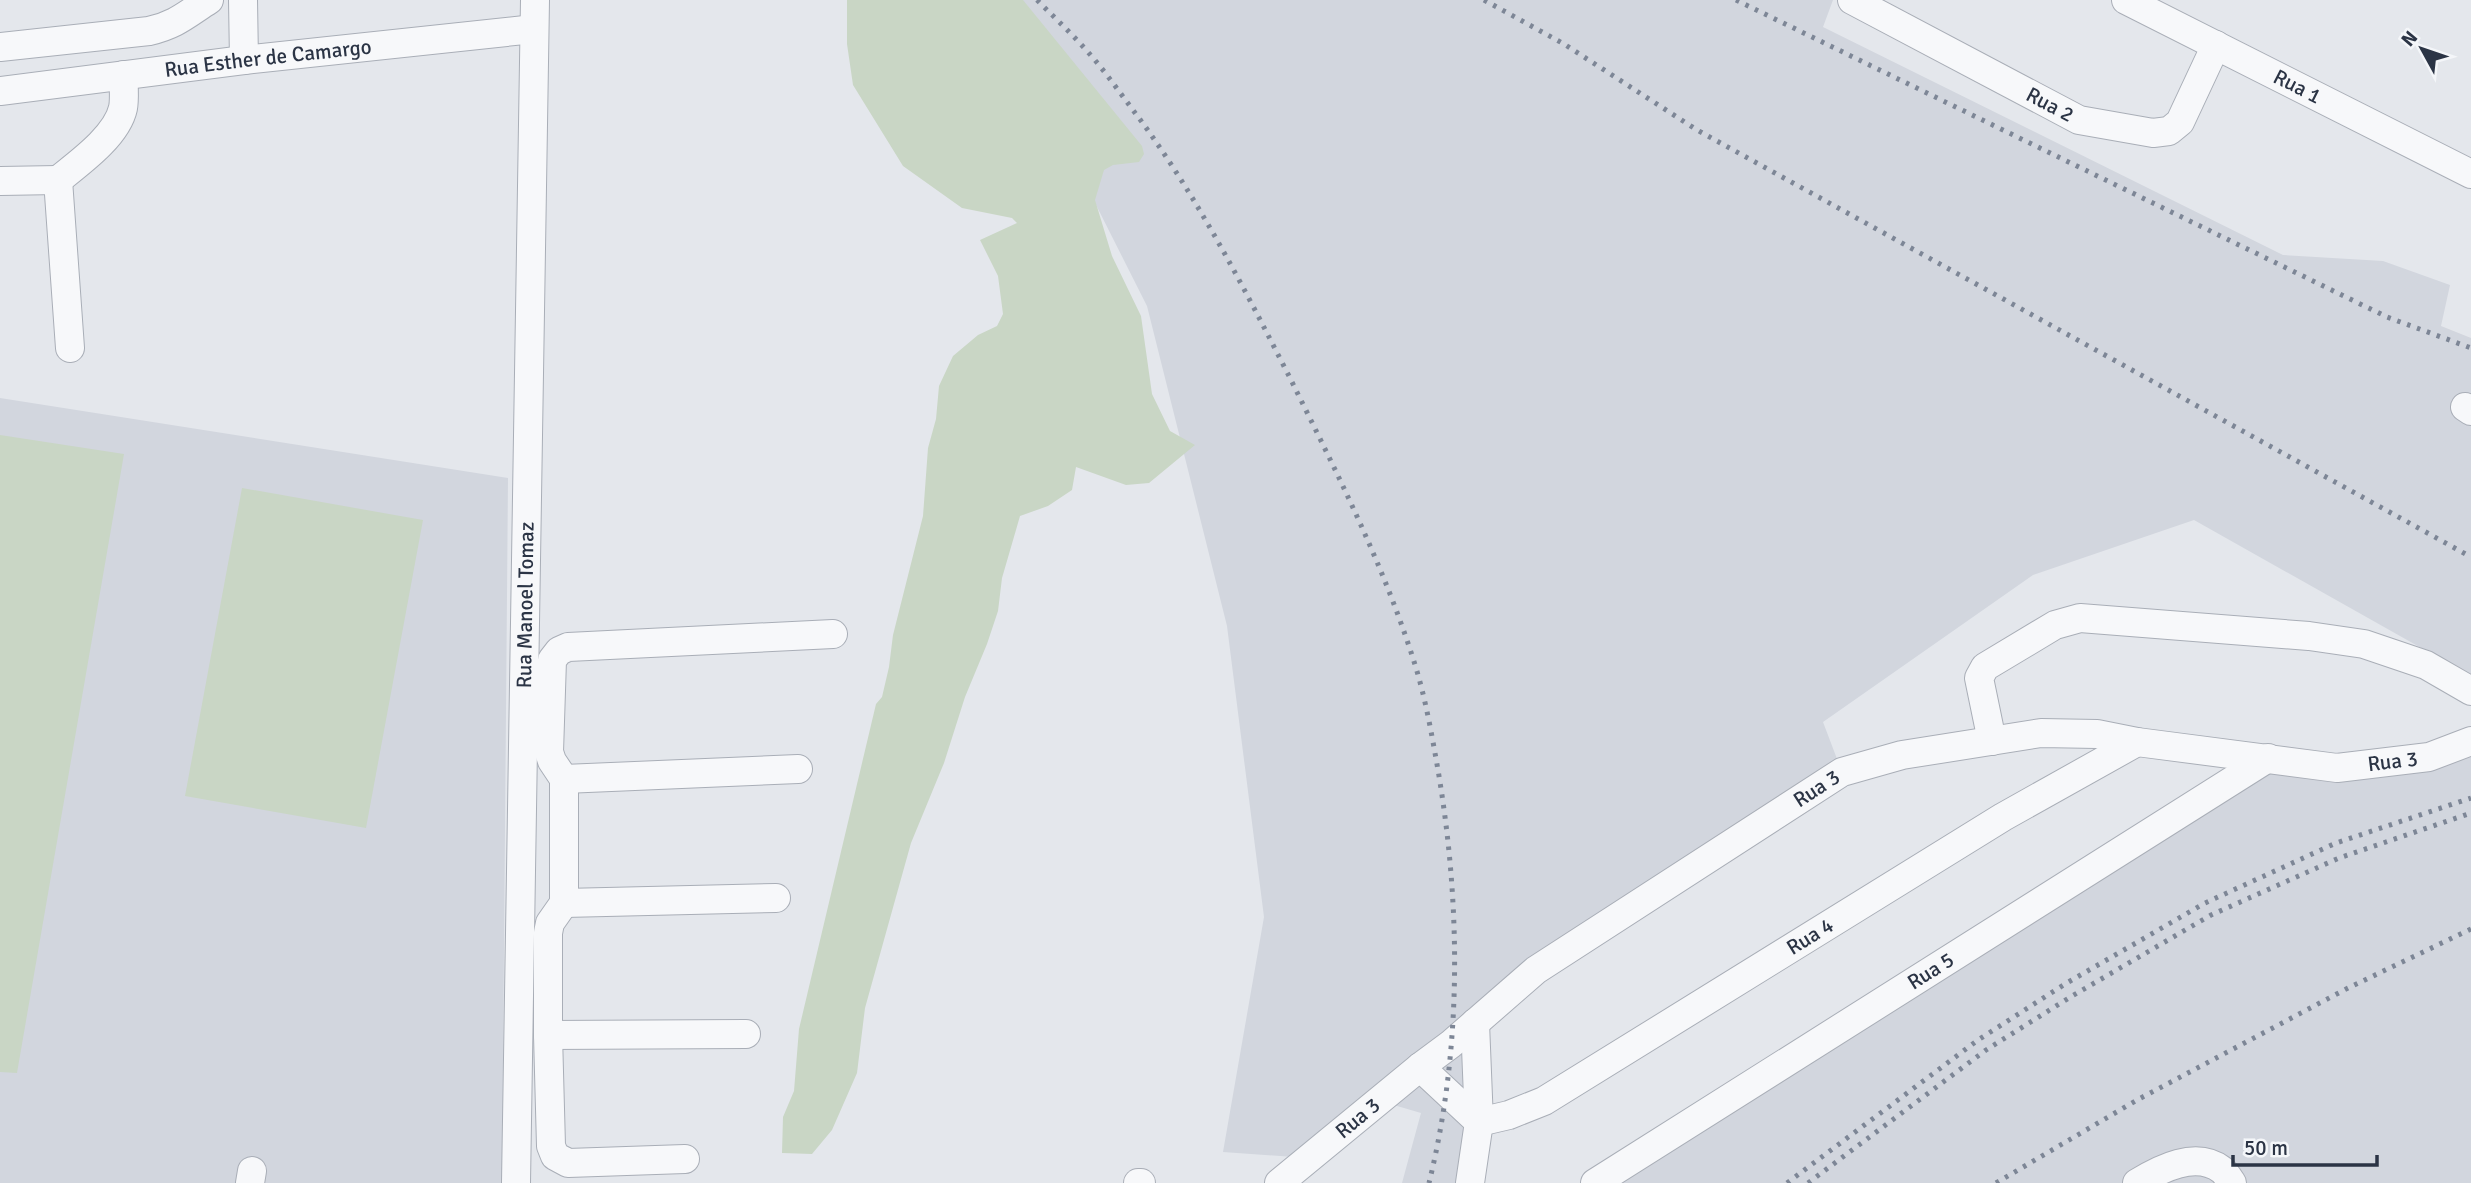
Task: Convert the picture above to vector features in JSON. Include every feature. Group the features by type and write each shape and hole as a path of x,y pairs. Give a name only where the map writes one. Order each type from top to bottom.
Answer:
{"street":[{"path":"0,47 168,27 209,0"},
{"path":"243,0 244,60"},
{"name":"Rua Manoel Tomaz","path":"516,1183 535,0"},
{"name":"Rua 2","path":"1852,0 2079,120 2153,133 2169,131 2180,122 2216,45"},
{"name":"Rua 1","path":"2126,0 2471,174"},
{"name":"Rua Esther de Camargo","path":"0,91 244,60 534,29"},
{"path":"0,181 58,180 92,152 113,129 122,109 124,75"},
{"path":"58,180 70,348"},
{"path":"1993,741 1979,678 1985,667 2055,625 2080,618 2309,636 2364,644 2426,665 2471,691"},
{"path":"685,1159 568,1163 555,1156 551,1146 548,933 550,923 564,903 564,779 549,752 552,660 559,650 568,647 833,634"},
{"name":"Rua 3","path":"1279,1183 1451,1044 1536,970 1842,772 1902,755 2040,733 2096,734 2137,742 2337,768 2429,757 2471,741"},
{"name":"Rua 4","path":"1479,1122 1509,1115 1545,1101 2003,817 2137,742"},
{"name":"Rua 5","path":"1595,1183 2268,758"},
{"path":"564,779 798,769"},
{"path":"520,870 563,872"},
{"path":"564,903 776,898"},
{"path":"1470,1183 1479,1122 1475,1023"},
{"path":"548,1035 746,1034"},
{"path":"1420,1067 1479,1122"},
{"path":"2137,1183 2160,1169 2194,1160 2221,1169 2232,1183"}],"shaded area":[{"path":"946,0 1833,0 1823,27 2283,255 2383,261 2450,285 2441,326 2471,338 2471,676 2194,520 2033,575 1823,722 1842,772 1475,1023 1470,1183 1402,1183 1421,1113 1363,1096 1294,1157 1223,1152 1264,917 1227,626 1147,306 1090,193"},
{"path":"0,398 508,478 502,1183 0,1183"},
{"path":"2471,741 2471,1183 1595,1183 2268,758 2337,768"}],"green space":[{"path":"847,0 1023,0 1142,146 1144,154 1139,162 1113,165 1104,170 1095,200 1112,256 1141,316 1152,394 1170,431 1195,445 1149,483 1126,485 1076,467 1072,490 1048,506 1020,516 1002,578 998,611 987,644 965,697 944,763 911,843 865,1008 857,1073 832,1130 812,1154 782,1153 783,1117 794,1091 799,1029 876,704 882,697 893,635 923,516 928,448 936,419 939,386 953,356 978,335 997,326 1003,314 998,276 980,240 1017,223 1012,218 962,208 903,166 853,85 847,44"},
{"path":"0,435 124,454 17,1073 0,1072"},
{"path":"242,488 423,520 366,828 185,796"}],"railway":[{"path":"1037,0 1081,44 1107,76 1161,149 1201,212 1255,309 1324,448 1375,556 1404,630 1423,693 1438,770 1446,821 1454,925 1448,1081 1429,1183"},
{"path":"1484,0 1564,44 1697,130 2471,557"},
{"path":"1736,0 2387,317 2471,348"},
{"path":"1787,1183 1978,1040 2065,984 2205,903 2336,843 2471,798"},
{"path":"1808,1183 1986,1050 2211,915 2339,858 2471,813"},
{"path":"1996,1183 2137,1100 2348,988 2471,929"}]}
